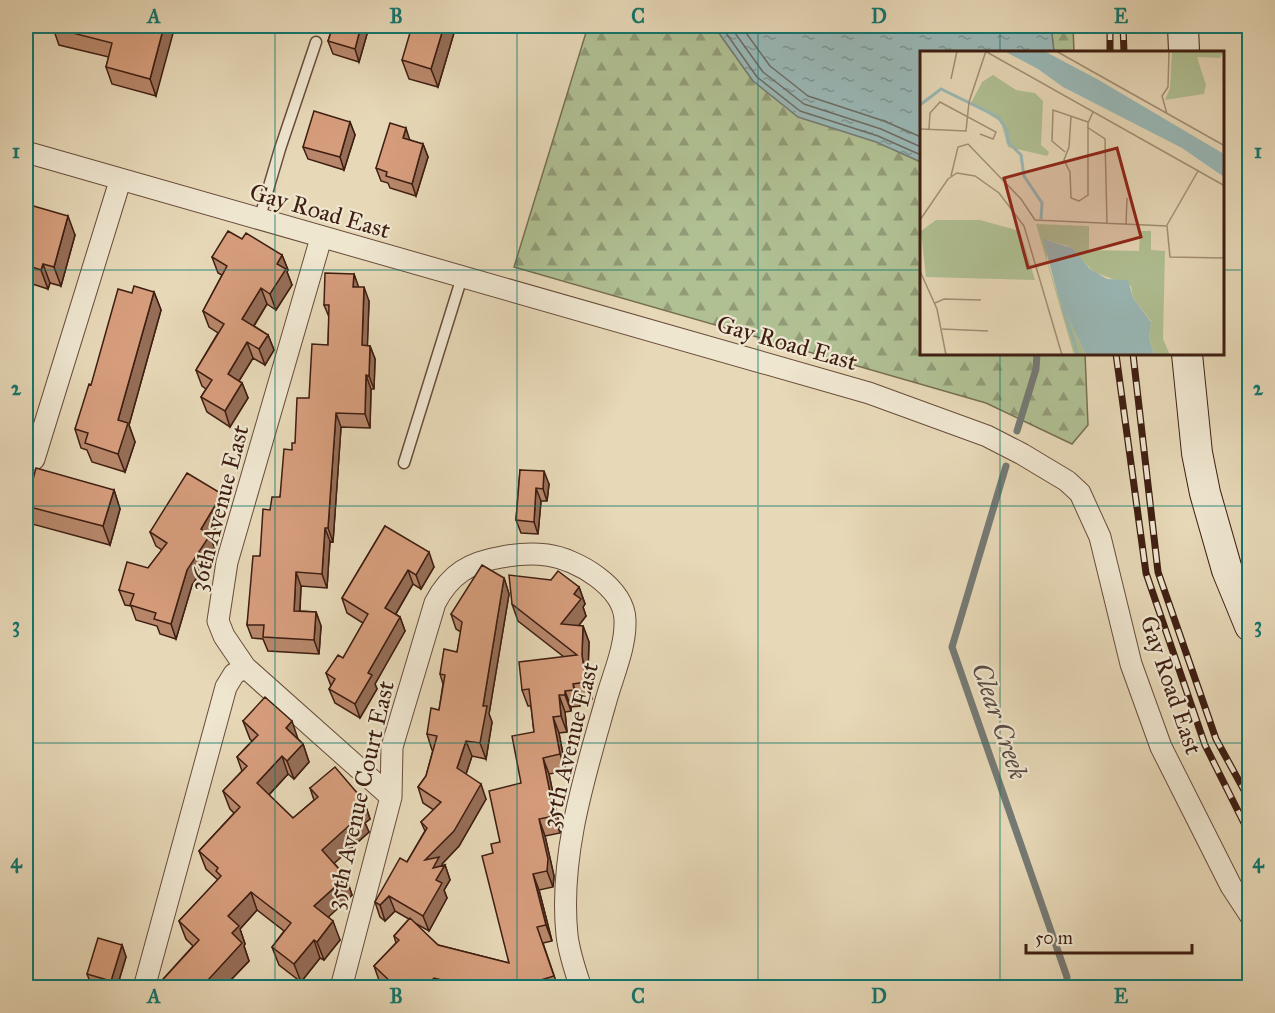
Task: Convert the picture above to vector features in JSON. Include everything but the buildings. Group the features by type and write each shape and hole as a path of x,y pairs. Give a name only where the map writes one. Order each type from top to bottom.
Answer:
{"main road":[{"path":"1183,26 1184,51"},
{"path":"1187,356 1197,453 1205,493 1227,570 1250,626"}],"street":[{"name":"Gay Road East","path":"26,152 120,181 869,393 987,436 1067,481 1080,494 1100,537 1131,664 1161,747 1230,886 1250,915"},
{"path":"34,459 120,181"},
{"name":"36th Avenue East","path":"321,238 227,562 219,621 245,666 391,797"},
{"name":"35th Avenue Court East","path":"341,987 391,797 392,747 435,603 442,589 454,576 482,560 521,554 549,555"},
{"name":"35th Avenue East","path":"549,555 588,570 606,582 622,606 626,620 618,662 589,762 568,858 565,892 567,936 581,987"},
{"path":"144,987 226,687 234,674 245,666"}],"lane":[{"path":"259,220 316,42"},
{"path":"404,464 462,277"}],"green space":[{"path":"588,26 714,26 753,81 920,162 920,356 1085,356 1088,425 1072,444 986,403 514,267"},
{"path":"1051,26 1073,26 1074,51 1054,51"},
{"path":"1243,26 1250,26 1249,243"}],"water":[{"path":"714,26 1051,26 1054,51 920,51 920,162 876,142 798,117 753,81"}],"waterway":[{"name":"Clear Creek","path":"1017,431 1036,369 1037,356"},
{"name":"Clear Creek","path":"1006,466 952,647 1067,977 1066,988"}],"railway":[{"path":"1110,26 1110,51"},
{"path":"1123,26 1124,51"},
{"path":"1116,356 1146,573 1205,745 1250,835"},
{"path":"1133,356 1158,572 1216,739 1250,801"}]}
